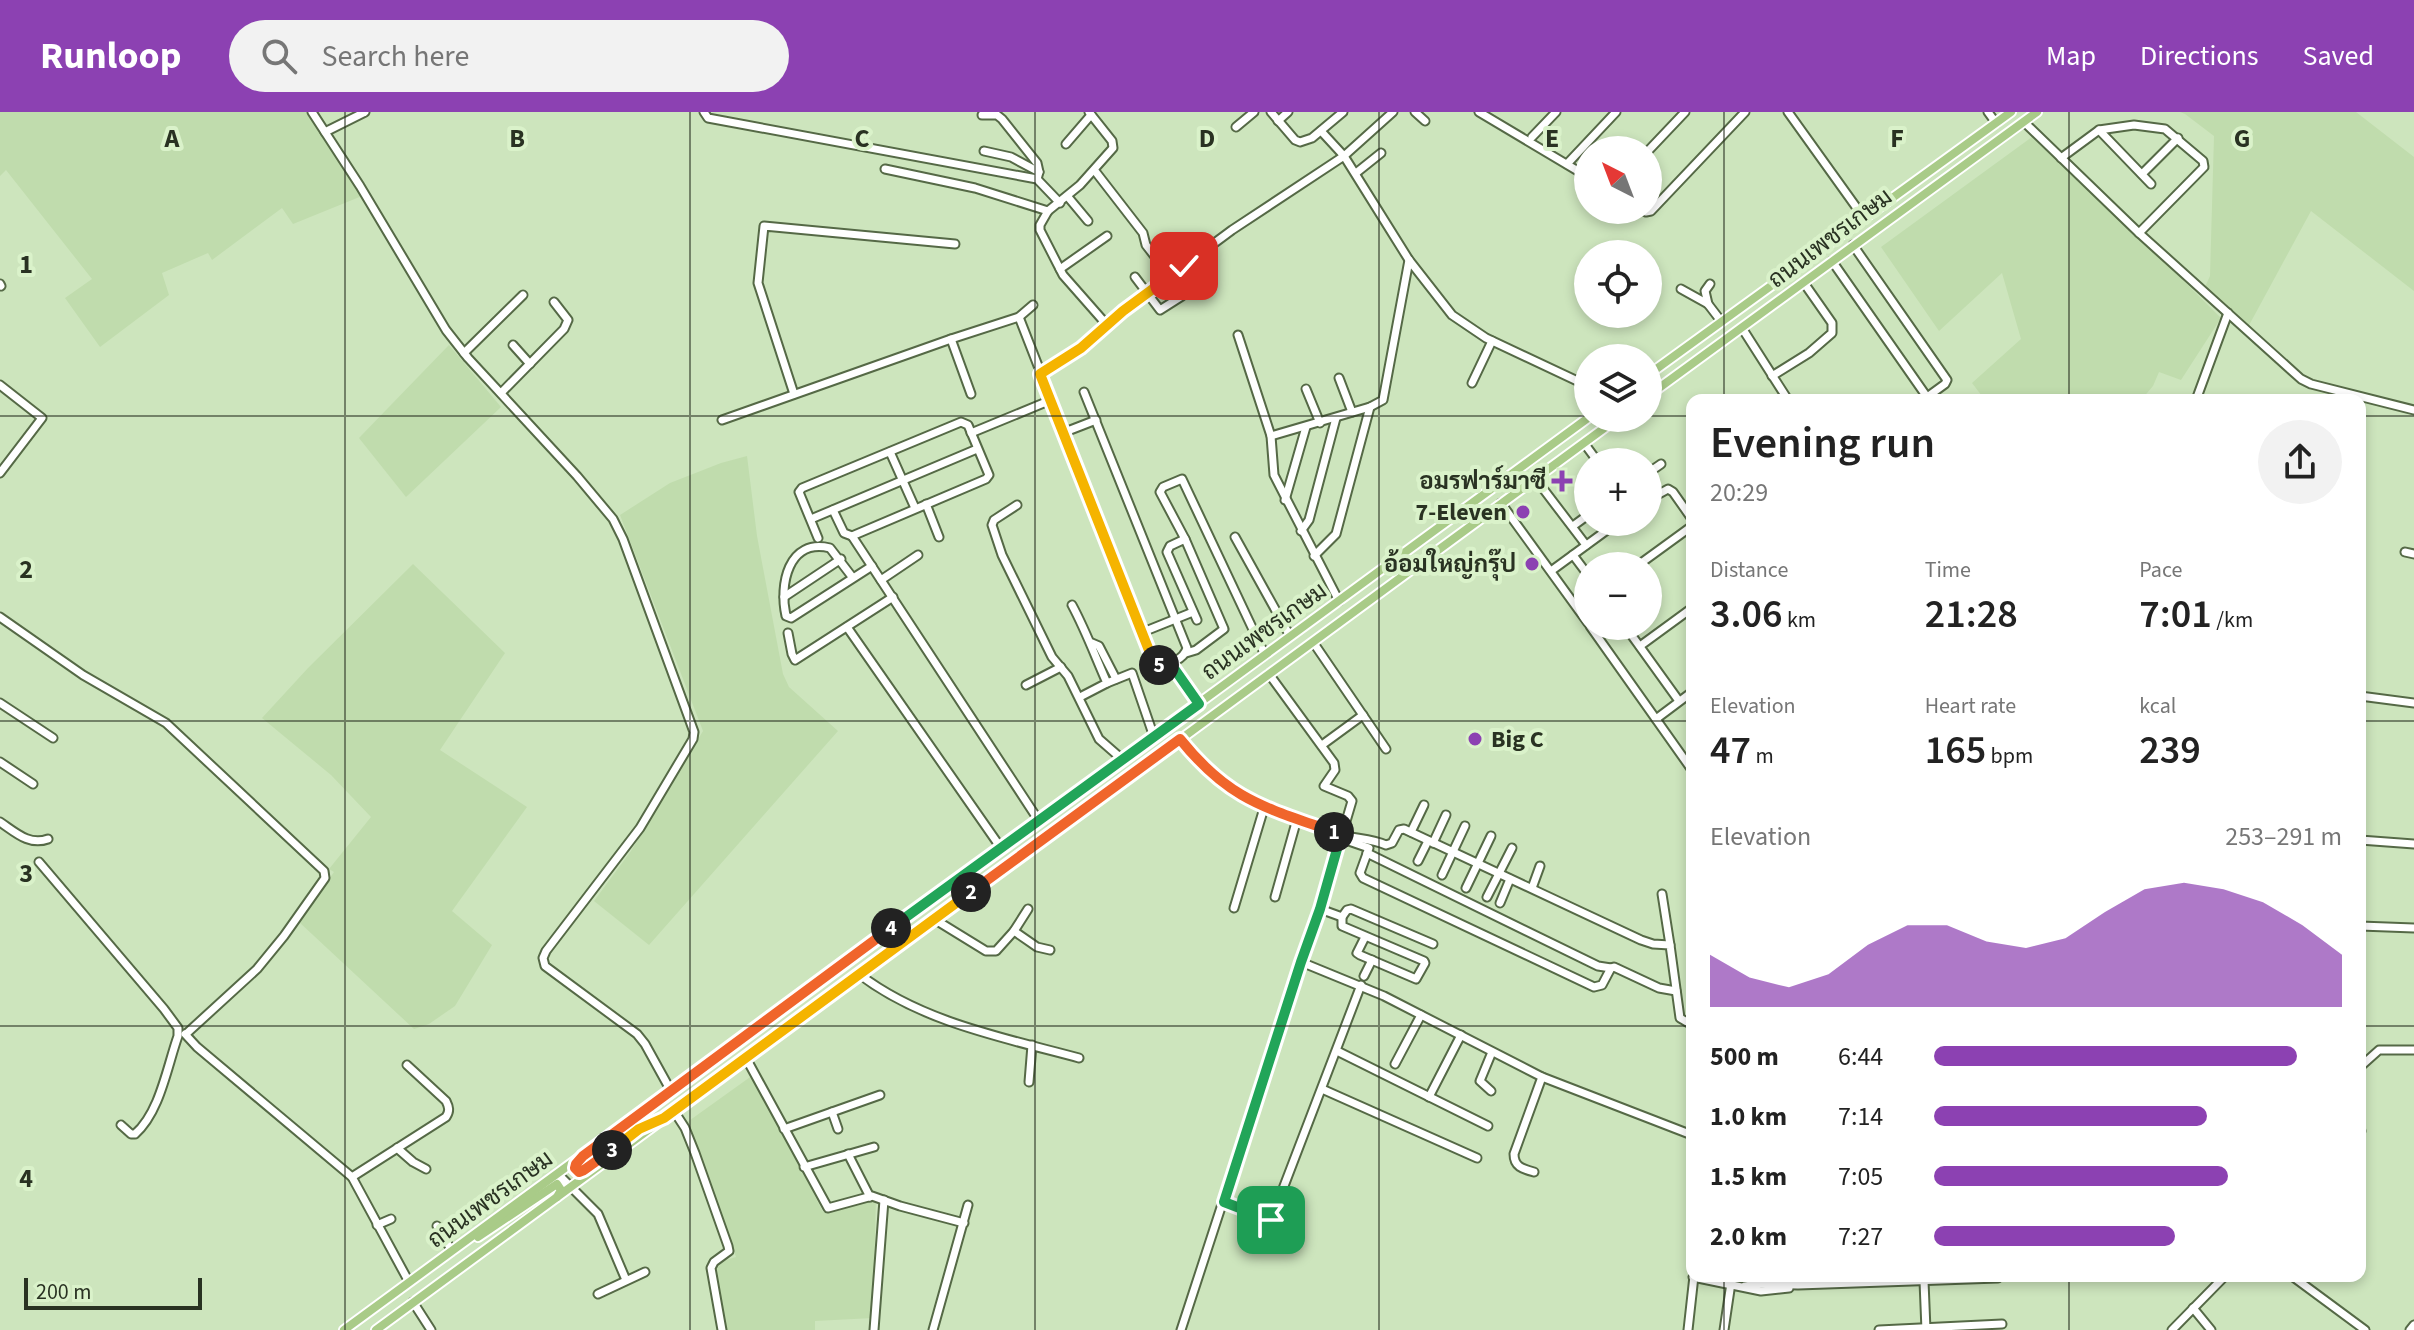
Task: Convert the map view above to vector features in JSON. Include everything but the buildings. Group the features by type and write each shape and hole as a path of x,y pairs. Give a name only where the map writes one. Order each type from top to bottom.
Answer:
{"main road":[{"name":"ถนนเพชรเกษม","path":"1662,365 2011,112"},
{"name":"ถนนเพชรเกษม","path":"1662,386 2037,112"},
{"path":"1748,301 1749,313 1759,315"},
{"path":"1737,309 1742,328"},
{"name":"ถนนเพชรเกษม","path":"344,1330 1574,428"},
{"name":"ถนนเพชรเกษม","path":"376,1330 1599,432"},
{"path":"583,1156 575,1166 579,1172 639,1129 664,1118"},
{"path":"463,1244 490,1231 557,1184 561,1190 557,1197"}],"street":[{"path":"312,112 439,319 464,353 605,508 619,529 694,732 689,747 640,828 543,958 545,966 637,1034 671,1091"},
{"path":"325,132 365,112"},
{"path":"704,112 708,118 1038,176"},
{"path":"1236,127 1254,112"},
{"path":"1271,112 1300,142 1312,138 1343,112"},
{"path":"1278,121 1288,112"},
{"path":"1040,374 1081,348 1147,293 1232,230 1344,156 1393,112"},
{"path":"1415,112 1425,121"},
{"path":"1479,112 1574,168"},
{"path":"1494,120 1502,112"},
{"path":"1532,137 1556,112"},
{"path":"1567,164 1616,112"},
{"path":"1662,136 1685,112"},
{"path":"1662,199 1745,112"},
{"path":"1788,112 1864,218"},
{"path":"1988,112 1996,123"},
{"path":"1066,144 1090,114 1113,145 1095,171 1048,211 1040,225 1060,269 1107,325"},
{"path":"982,115 997,115 1002,119 1034,159 1038,176"},
{"path":"2024,122 2139,233 2301,379 2351,394"},
{"path":"2061,158 2099,130 2134,125 2165,129 2203,161 2204,167 2139,233"},
{"path":"2099,130 2151,184"},
{"path":"1321,131 1344,156 1409,260 1452,315 1492,341 1574,379"},
{"path":"2142,174 2178,138"},
{"path":"984,151 1011,157 1038,176 1088,221"},
{"path":"1356,173 1381,153"},
{"path":"885,169 975,188 1048,211"},
{"path":"1095,171 1143,233 1146,245 1170,276"},
{"path":"794,394 758,283 764,226 955,244"},
{"path":"1060,269 1107,236"},
{"path":"1853,245 1945,376 1945,384 1931,394"},
{"path":"1271,436 1380,403 1385,396 1409,260"},
{"path":"1832,261 1922,394"},
{"path":"1135,277 1160,310 1182,296"},
{"path":"1772,376 1809,353 1832,333 1832,323 1804,283"},
{"path":"1708,304 1705,291 1710,284"},
{"path":"1681,289 1708,304 1721,321"},
{"path":"464,353 523,295"},
{"path":"501,393 560,335 568,320 554,302"},
{"path":"722,420 1019,317 1033,305"},
{"path":"2198,394 2228,313"},
{"path":"1019,317 1155,663 1171,664 1224,629 1185,539 1160,492 1163,487 1182,479 1265,655"},
{"path":"1742,328 1784,394"},
{"path":"1238,335 1271,436 1274,475 1339,601"},
{"path":"951,339 971,394"},
{"path":"1472,383 1492,341"},
{"path":"513,345 530,364"},
{"path":"1339,378 1352,412"},
{"path":"0,385 42,418 0,473"},
{"path":"1306,389 1320,423"},
{"path":"1084,392 1187,648 1186,653"},
{"path":"2366,398 2414,410"},
{"path":"971,433 1051,400"},
{"path":"1314,556 1336,534 1370,407"},
{"path":"1301,531 1309,520 1336,418"},
{"path":"1065,432 1096,420"},
{"path":"818,538 799,492 802,488 961,422 966,423 988,477 852,536"},
{"path":"1285,500 1306,427"},
{"path":"1584,443 1588,448"},
{"path":"811,519 977,449"},
{"path":"890,452 915,508"},
{"path":"1535,478 1586,545"},
{"path":"1662,492 1668,489 1673,492 1686,510"},
{"path":"1501,503 1574,604"},
{"path":"926,504 939,537"},
{"path":"1017,505 994,520 992,529 1052,657 1080,697 1099,739 1123,760"},
{"path":"833,510 844,533 852,536 1039,821"},
{"path":"1656,552 1686,530"},
{"path":"1551,571 1599,536"},
{"path":"1235,537 1290,636"},
{"path":"1185,539 1170,546 1167,552 1197,620"},
{"path":"853,578 835,552 826,547 805,550 788,566 784,597 786,616 791,618 872,566"},
{"path":"2405,552 2414,554"},
{"path":"881,580 918,555"},
{"path":"784,597 841,559"},
{"path":"788,633 795,660 893,597"},
{"path":"1072,605 1092,643 1107,683"},
{"path":"1143,632 1193,612"},
{"path":"1640,646 1686,612"},
{"path":"0,617 83,675 166,723 324,871 325,878 269,954 250,975 182,1034 156,1101 140,1130 131,1134 121,1125"},
{"path":"847,627 1001,848"},
{"path":"1600,640 1686,762"},
{"path":"1636,640 1679,701"},
{"path":"1313,642 1386,749"},
{"path":"1092,643 1099,646 1116,679"},
{"path":"1171,664 1199,704"},
{"path":"1026,685 1061,667"},
{"path":"1080,697 1132,673 1154,737"},
{"path":"1181,1330 1320,909 1352,801 1348,796 1324,786 1335,767 1269,674"},
{"path":"1656,719 1686,696"},
{"path":"2366,697 2414,703"},
{"path":"0,703 53,738"},
{"path":"1322,745 1363,715"},
{"path":"1180,739 1202,765 1228,788 1264,808 1369,848 1360,873 1363,878 1594,987 1602,985 1611,968"},
{"path":"0,762 33,784"},
{"path":"1411,832 1424,805"},
{"path":"1234,908 1264,808"},
{"path":"1418,861 1446,815"},
{"path":"1275,897 1297,819"},
{"path":"0,822 30,840 48,839"},
{"path":"1442,875 1465,826"},
{"path":"1340,836 1386,845 1392,843 1400,829 1411,832 1641,940 1670,945"},
{"path":"1466,888 1491,836"},
{"path":"2366,840 2414,844"},
{"path":"1487,897 1512,848"},
{"path":"1367,853 1601,967 1616,967 1659,988 1676,991"},
{"path":"39,862 182,1034 352,1177 409,1282"},
{"path":"1532,888 1540,866"},
{"path":"1500,903 1510,879"},
{"path":"1662,894 1680,1018 1686,1022"},
{"path":"934,919 989,952 996,951 1028,909"},
{"path":"1320,909 1342,917"},
{"path":"1365,937 1357,953 1414,979 1425,963 1342,926 1342,917 1351,909 1433,944"},
{"path":"2366,926 2414,928"},
{"path":"1014,931 1046,949"},
{"path":"1364,976 1372,960"},
{"path":"1301,962 1361,985 1542,1077 1686,1133"},
{"path":"859,974 904,1002 969,1028 1079,1058"},
{"path":"1224,1202 1271,1220 1361,985"},
{"path":"1395,1064 1421,1015"},
{"path":"1429,1097 1461,1035"},
{"path":"1029,1082 1032,1045"},
{"path":"2366,1062 2379,1050 2414,1050"},
{"path":"1337,1051 1488,1126"},
{"path":"1491,1091 1480,1081 1492,1052"},
{"path":"746,1058 828,1208 870,1197 964,1223"},
{"path":"352,1177 449,1113 446,1101 407,1065"},
{"path":"1534,1172 1519,1167 1514,1154 1542,1077"},
{"path":"1322,1089 1477,1158"},
{"path":"784,1129 880,1095"},
{"path":"674,1111 695,1153 728,1246 729,1251 711,1268 722,1330"},
{"path":"832,1112 838,1129"},
{"path":"804,1167 874,1147"},
{"path":"397,1148 426,1169"},
{"path":"848,1154 870,1197"},
{"path":"558,1174 598,1214 626,1280"},
{"path":"874,1330 884,1200"},
{"path":"933,1330 968,1205"},
{"path":"377,1225 391,1219"},
{"path":"437,1226 452,1251"},
{"path":"598,1294 645,1272"},
{"path":"1688,1330 1693,1282"},
{"path":"1726,1282 1745,1286 1892,1282"},
{"path":"1924,1282 1926,1329"},
{"path":"2172,1330 2219,1282"},
{"path":"2300,1282 2365,1330"},
{"path":"1724,1330 1731,1283"},
{"path":"413,1302 431,1330"},
{"path":"2193,1308 2211,1330"},
{"path":"1879,1330 2002,1324"},
{"path":"2410,1330 2414,1325"}],"shaded area":[{"path":"0,112 308,112 362,196 293,224 282,208 212,260 208,253 162,273 169,295 100,347 65,298 92,279 6,170 0,176"},
{"path":"2180,112 2356,112 2414,157 2414,291 2311,211 2247,329 2204,289 2210,276 2214,136"},
{"path":"2036,134 2221,318 2181,380 2159,372 2146,394 1980,394 1972,383 2021,339 2002,273 1939,331 1881,247"},
{"path":"449,345 501,407 406,497 359,438"},
{"path":"747,456 757,536 783,674 789,687 838,731 649,945 594,901 631,851 703,731 620,515 670,483"},
{"path":"413,564 505,653 440,750 527,807 452,911 492,945 455,1006 429,1024 414,1029 299,922 334,872 329,869 371,817 331,775 262,718"},
{"path":"753,1075 823,1212 876,1197 873,1318 815,1321 815,1330 723,1330 715,1263 736,1257 686,1123"}],"place":[{"name":"อมรฟาร์มาซี","path":"1562,481"},
{"name":"7-Eleven","path":"1523,512"},
{"name":"อ้อมใหญ่กรุ๊ป","path":"1532,564"},
{"name":"Big C","path":"1475,739"}],"route":[{"path":"1184,266 1123,311 1081,348 1040,374 1152,658 1158,664 1171,664 1199,704 629,1121 583,1156 575,1168 579,1172 584,1170 639,1129 664,1118 1180,739 1215,777 1240,796 1264,808 1341,835 1320,909 1224,1202 1271,1220"}]}
